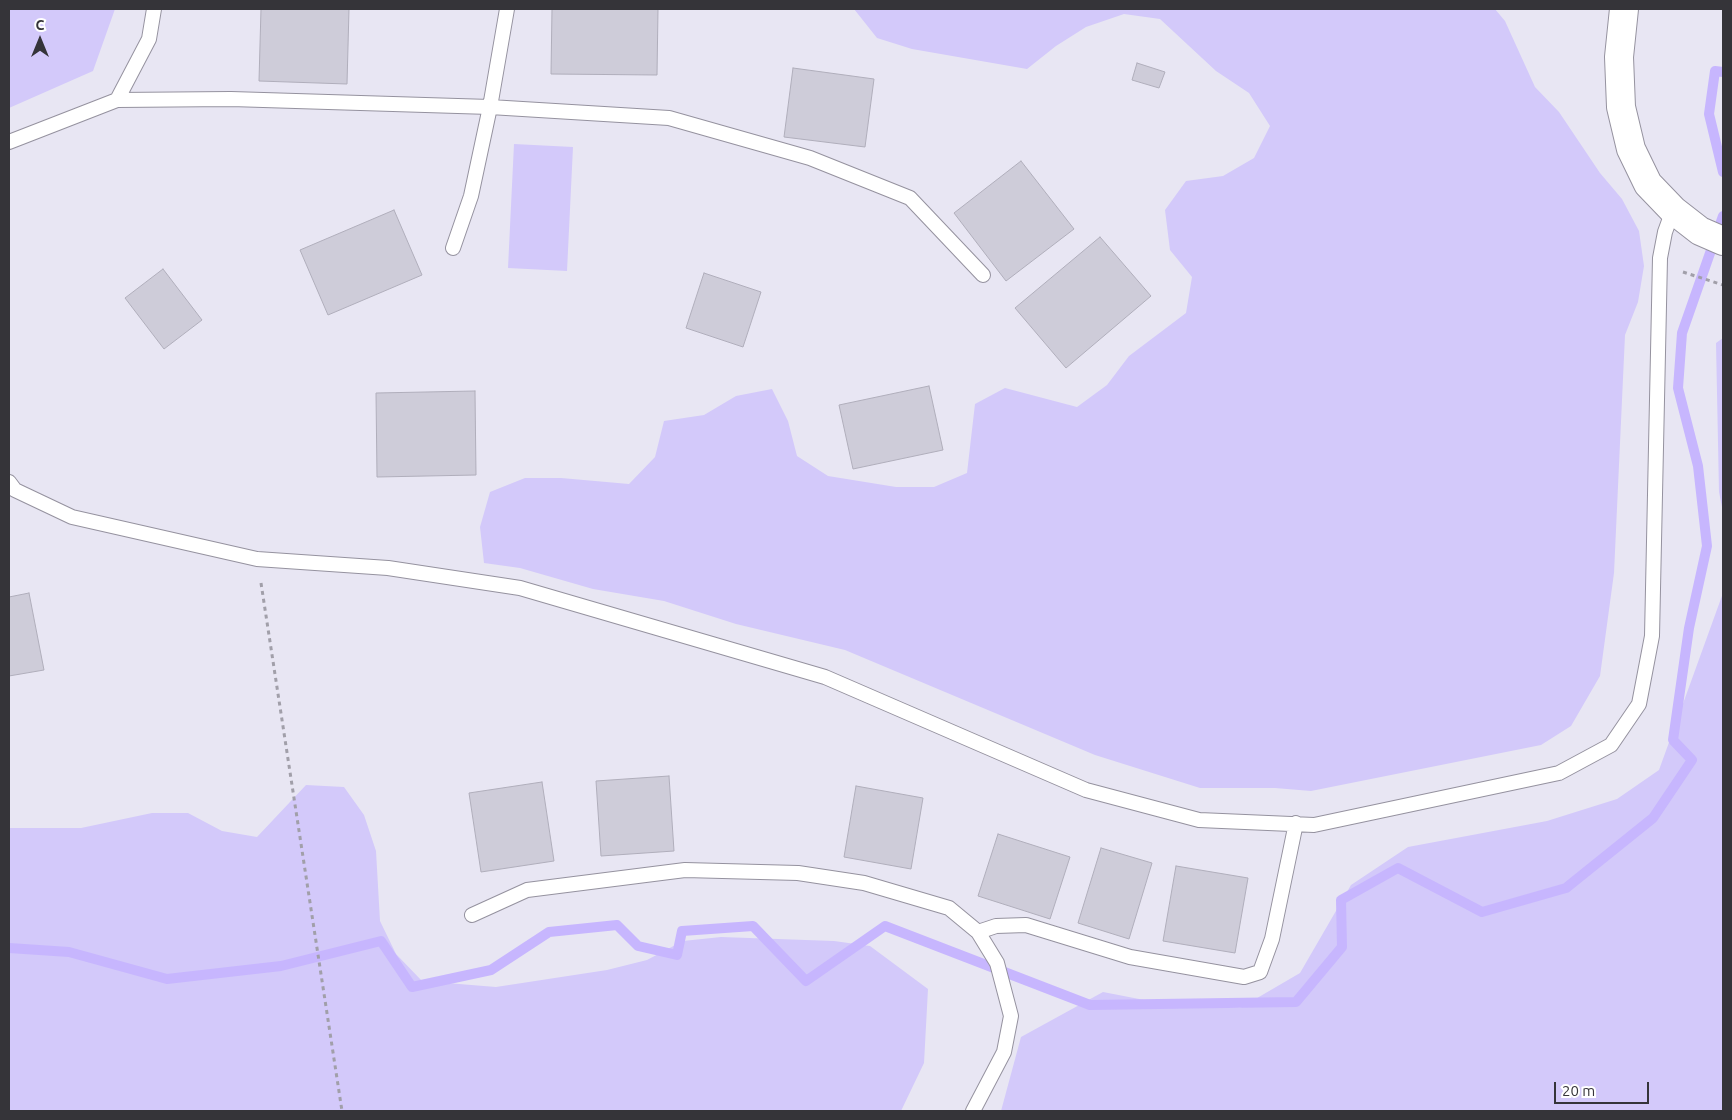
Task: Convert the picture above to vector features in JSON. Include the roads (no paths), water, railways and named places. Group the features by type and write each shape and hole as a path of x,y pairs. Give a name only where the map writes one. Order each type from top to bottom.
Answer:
{"main road":[{"path":"1624,9 1619,57 1621,107 1631,149 1648,184 1673,210 1700,231 1723,241"}],"lane":[{"path":"117,100 149,39 154,9"},
{"path":"453,248 471,196 490,107 507,9"},
{"path":"9,142 117,100 231,100 490,107 669,118 810,158 910,198 982,275"},
{"path":"9,482 15,490 72,517 257,559 388,568 520,588 825,677 1086,790 1199,820 1314,824 1559,773 1611,745 1639,704 1652,636 1660,263 1665,232 1673,210"},
{"path":"978,932 996,926 1026,925 1130,957 1244,977 1260,972 1272,939 1296,824"},
{"path":"472,914 527,890 685,870 798,874 864,884 949,908 978,932 997,964 1011,1016 1004,1052 973,1111"}],"waterway":[{"path":"1723,72 1715,71 1709,114 1723,172"},
{"path":"9,948 69,952 167,979 281,966 381,941 412,987 491,970 549,932 617,925 638,946 677,955 682,931 753,926 806,981 885,926 1090,1005 1296,1002 1342,947 1341,900 1398,868 1482,912 1566,888 1653,818 1692,760 1673,740 1689,628 1707,546 1698,466 1678,388 1682,333 1723,216"}]}
